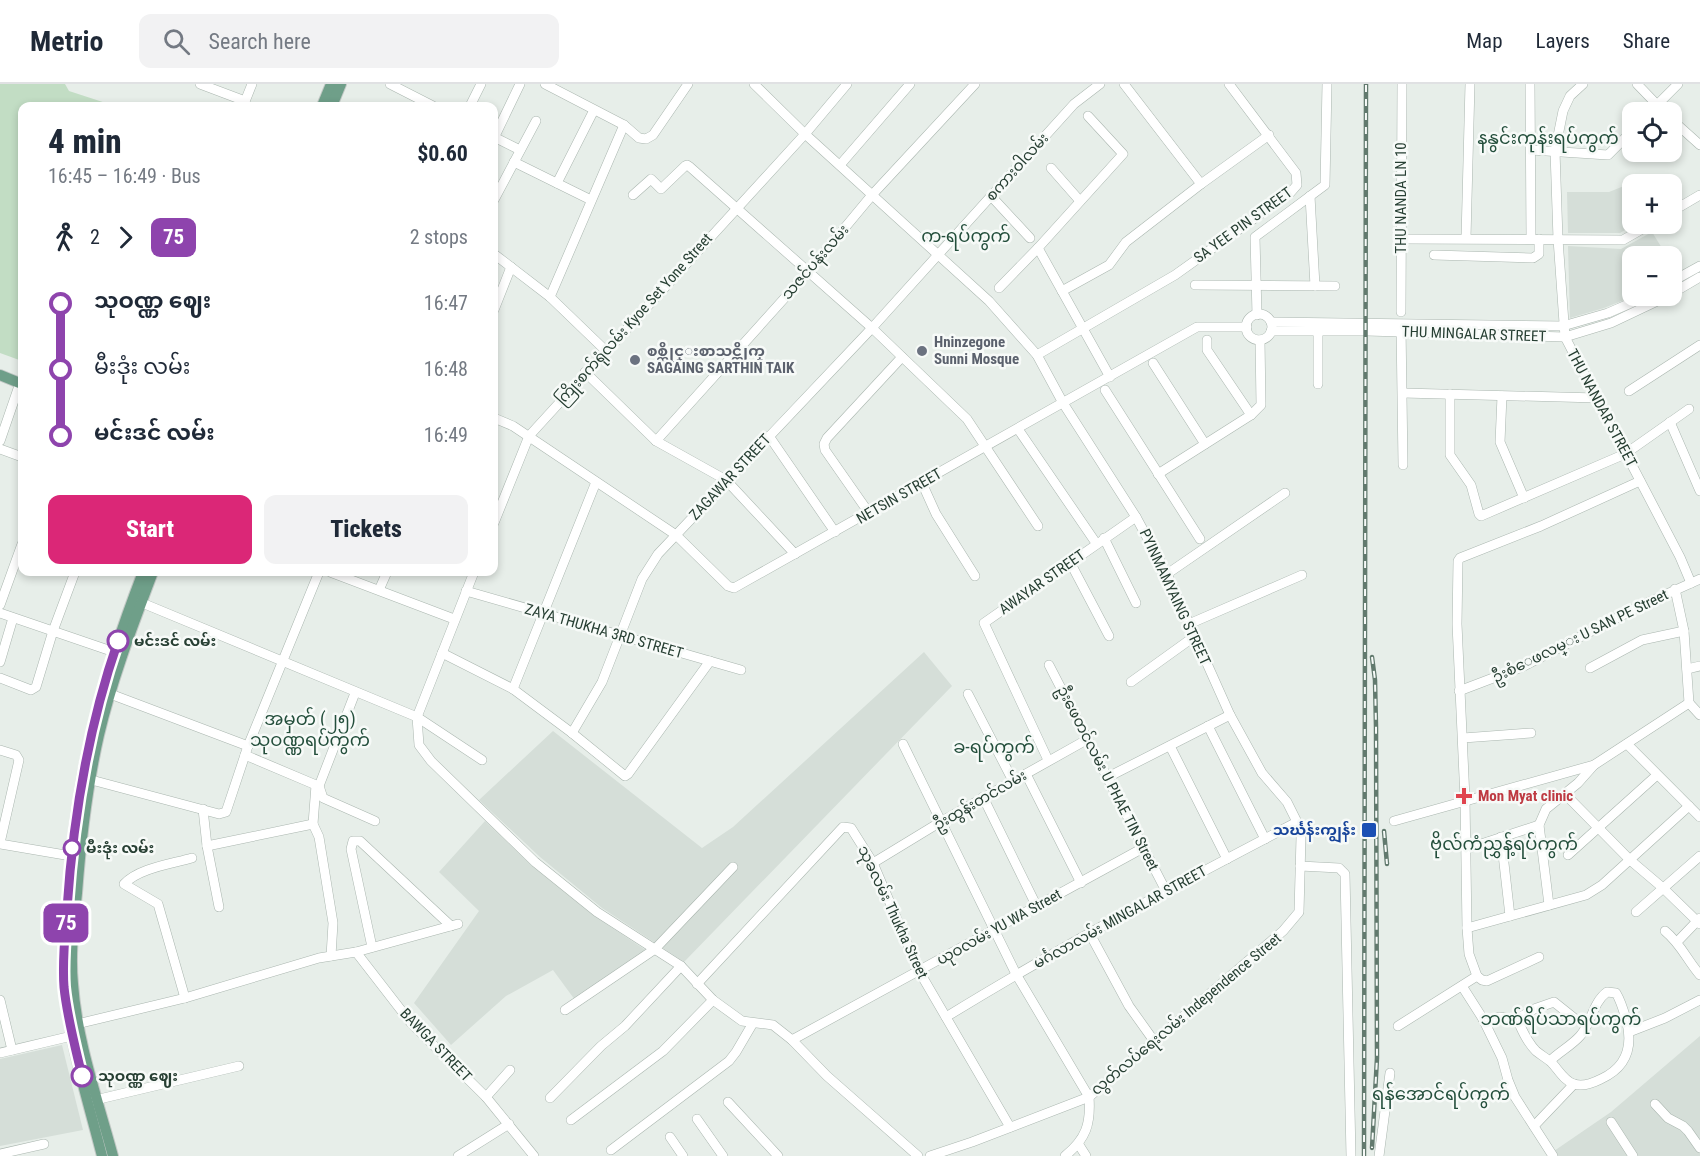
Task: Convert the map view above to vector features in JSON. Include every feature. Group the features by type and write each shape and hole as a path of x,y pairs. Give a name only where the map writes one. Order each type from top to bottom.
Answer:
{"main road":[{"path":"324,102 331,84"},
{"path":"334,102 341,84"},
{"path":"0,375 18,382"},
{"path":"137,601 141,576"},
{"path":"113,1156 93,1100 75,1030 72,964 75,857 86,779 99,735 106,693 137,601 151,576"},
{"path":"93,1100 102,1156"}],"street":[{"path":"200,84 240,102"},
{"path":"245,102 252,84"},
{"path":"390,84 425,102"},
{"path":"472,102 481,84"},
{"path":"498,129 520,84"},
{"path":"548,85 624,125 639,138 646,139 653,135 688,84"},
{"name":"PYINMAMYAING STREET","path":"754,84 805,134 996,308 1037,355 1063,403 1136,517 1167,574 1230,715 1262,773 1287,802 1297,822 1301,837 1299,912"},
{"name":"ကြိုးစက်ရုံလမ်း Kyoe Set Yone Street","path":"498,513 529,436 848,84"},
{"path":"840,165 910,84"},
{"name":"သဇင်ပန်းလမ်း","path":"656,441 808,272 872,195 975,84"},
{"name":"စကားဝါလမ်း","path":"939,254 1074,104 1100,84"},
{"path":"1124,84 1201,184"},
{"name":"SA YEE PIN STREET","path":"1083,329 1175,275 1290,193 1297,184 1296,173 1229,84"},
{"path":"1257,315 1256,237 1325,185 1327,84"},
{"name":"THU NANDA LN 10","path":"1402,84 1403,465"},
{"path":"1466,238 1470,84"},
{"path":"1434,255 1533,258 1539,254 1535,238 1530,84"},
{"name":"THU NANDAR STREET","path":"1583,84 1570,96 1563,111 1555,152 1565,337 1625,454 1695,581"},
{"path":"1637,84 1651,102"},
{"path":"1663,102 1678,84"},
{"path":"557,183 594,110"},
{"path":"999,288 1123,154 1088,116"},
{"path":"498,192 536,121"},
{"path":"550,297 624,125"},
{"path":"1682,129 1700,145"},
{"path":"1062,291 1109,265 1126,242 1269,135"},
{"path":"498,139 520,150"},
{"path":"1531,150 1608,155 1622,141"},
{"path":"514,162 591,200"},
{"path":"633,195 651,179 661,189 664,188 687,165 872,328 968,419 1038,526"},
{"path":"1051,168 1080,201"},
{"path":"1682,206 1700,195"},
{"path":"991,196 1030,238"},
{"path":"1310,196 1315,286"},
{"path":"1401,239 1623,240 1634,234"},
{"path":"1038,248 1110,377"},
{"name":"ZAGAWAR STREET","path":"572,733 602,682 642,579 658,554 939,254"},
{"path":"498,257 550,297 605,350"},
{"name":"THU MINGALAR STREET","path":"1682,288 1696,280 1700,266"},
{"path":"498,300 511,267"},
{"path":"1195,285 1335,286"},
{"name":"THU MINGALAR STREET","path":"1271,327 1318,332 1401,322 1565,337 1611,323 1632,306"},
{"name":"THU MINGALAR STREET","path":"1271,327 1401,322 1563,326 1637,306"},
{"path":"1257,315 1266,316 1271,327 1267,337 1260,340 1252,338 1246,327 1248,320 1257,315"},
{"name":"NETSIN STREET","path":"676,536 728,586 734,588 1197,327 1246,327"},
{"path":"1037,355 1083,329"},
{"path":"1318,332 1318,384"},
{"path":"1207,340 1207,350 1251,415"},
{"path":"1158,474 1251,415 1261,405 1260,340"},
{"path":"1629,391 1700,345"},
{"path":"869,513 825,450 824,444 902,357"},
{"path":"1153,363 1205,444"},
{"path":"585,372 656,441 726,480 795,554"},
{"path":"1105,390 1200,539"},
{"path":"0,441 18,391"},
{"path":"1403,393 1597,398"},
{"path":"1450,394 1450,455 1471,485 1479,514 1483,516 1625,454 1689,408"},
{"path":"1502,396 1500,442 1524,498"},
{"path":"498,420 529,436 676,536"},
{"path":"1670,422 1700,491"},
{"path":"1018,429 1100,540 1136,603"},
{"path":"769,436 835,532"},
{"path":"0,449 18,456"},
{"path":"1539,957 1487,981 1477,976 1469,954 1463,738 1459,692 1458,577 1460,558 1541,526 1640,481"},
{"path":"513,689 596,482"},
{"path":"922,483 936,514 975,576"},
{"path":"1167,574 1285,493"},
{"name":"AWAYAR STREET","path":"1048,760 984,623 1136,517"},
{"path":"0,605 18,555"},
{"path":"1070,562 1109,636"},
{"path":"1189,624 1302,575"},
{"path":"0,678 34,689 74,576"},
{"path":"86,779 219,814 226,812 247,751 317,576"},
{"path":"341,576 454,619"},
{"path":"379,590 385,576"},
{"path":"472,576 417,717 419,744 431,761 535,862 597,912 681,966 713,1000 742,1021 773,1025 792,1040 826,1076 918,1156"},
{"name":"ဦးစံေဖလမ္း U SAN PE Street","path":"1459,692 1522,667 1695,581"},
{"path":"1675,589 1684,631 1689,703 1700,715"},
{"name":"ZAYA THUKHA 3RD STREET","path":"466,591 741,670"},
{"path":"137,601 417,717 482,760"},
{"path":"0,614 118,654"},
{"path":"0,662 13,618"},
{"path":"1590,668 1642,639 1684,631"},
{"path":"1131,682 1194,636"},
{"path":"442,653 513,689 625,776 710,661"},
{"name":"ဦးဖေတင်လမ်း U PHAE TIN Street","path":"1049,665 1166,891"},
{"path":"1687,669 1700,666"},
{"path":"106,693 247,751 317,786 322,798 375,821"},
{"path":"331,956 333,924 319,837 313,824 317,786 355,693"},
{"path":"968,694 1013,781"},
{"path":"1394,821 1465,799 1593,765 1689,703"},
{"path":"1108,777 1230,715"},
{"path":"1208,726 1265,839"},
{"path":"1463,738 1531,733"},
{"name":"ဦးထွန်းတင်လမ်း","path":"873,863 942,820 1088,739"},
{"path":"903,744 1016,974 1089,1097 1088,1125 1079,1145 1065,1156"},
{"path":"1627,744 1700,817"},
{"path":"1170,746 1227,859"},
{"path":"0,750 16,755 20,760 0,844 75,857"},
{"path":"1549,905 1539,825 1546,809 1578,783 1593,765"},
{"path":"1026,774 1081,883"},
{"path":"1568,855 1658,775"},
{"path":"1565,794 1630,860 1699,921 1677,942"},
{"path":"983,798 1037,907"},
{"path":"1467,928 1586,895 1602,885 1689,806"},
{"path":"203,809 207,846 219,907"},
{"name":"မင်္ဂလာလမ်း MINGALAR STREET","path":"946,1017 1016,974 1297,822"},
{"path":"207,846 313,824"},
{"path":"1466,849 1539,825"},
{"name":"သုခလမ်း Thukha Street","path":"698,984 843,827 851,828 873,863 919,971 1010,1127"},
{"path":"1501,837 1510,916"},
{"path":"0,1053 319,958 356,952 372,948 454,925 360,841 353,841 351,849 372,948"},
{"name":"ယုဝလမ်း YU WA Street","path":"792,1040 1143,848"},
{"path":"1636,912 1700,856"},
{"path":"185,998 158,904 124,884 129,879 154,868 192,858"},
{"path":"1300,866 1339,868 1346,874 1351,1156"},
{"path":"566,1010 655,949 734,867"},
{"name":"လွတ်လပ်ရေးလမ်း Independence Street","path":"930,1156 1089,1097 1283,931 1299,912"},
{"path":"1665,931 1677,942 1700,975"},
{"path":"1090,934 1129,1006 1154,1041"},
{"name":"BAWGA STREET","path":"356,952 411,1023 486,1097 534,1156"},
{"path":"550,1098 601,1046 625,1026 681,966"},
{"path":"1398,1026 1477,976"},
{"path":"1462,986 1483,1019 1502,1058 1515,1097 1553,1156"},
{"path":"1517,1019 1535,1050 1550,1061 1565,1078 1574,1084 1585,1085 1612,1073 1622,1065 1628,1053 1629,1032 1622,1003 1616,993 1607,992 1600,996 1587,1027 1579,1037 1550,1061"},
{"path":"0,1000 12,1050"},
{"path":"571,1120 663,1051 713,1000"},
{"path":"1629,1032 1665,1018 1700,1000"},
{"path":"1483,1019 1505,1017 1517,1019 1534,1009 1554,1002 1574,1018 1587,1024"},
{"path":"611,1150 729,1061 753,1023"},
{"path":"93,1100 239,1066"},
{"path":"486,1097 510,1070"},
{"path":"1379,1156 1390,1073"},
{"path":"1534,1126 1574,1084"},
{"path":"728,1102 778,1156"},
{"path":"1655,1104 1668,1118 1683,1126 1700,1148"},
{"path":"697,1119 723,1156"},
{"path":"1611,1122 1633,1156"},
{"path":"458,1156 508,1124"},
{"path":"670,1137 683,1156"},
{"path":"0,1154 44,1144"},
{"path":"1079,1145 1086,1156"}],"shaded area":[{"path":"1622,187 1622,232 1568,233 1567,192 1609,192"},
{"path":"1648,234 1653,234 1661,246 1626,246"},
{"path":"1568,246 1621,249 1622,301 1570,318"},
{"path":"924,652 952,686 684,962 602,908 540,857 479,800 553,731 702,848 733,827"},
{"path":"485,821 532,866 593,915 647,951 575,1000 553,970 506,996 451,1045 414,1003 479,911 439,872"},
{"path":"1700,1036 1700,1156 1556,1156 1554,1151 1611,1112"},
{"path":"62,1045 83,1130 0,1146 0,1059"}],"green space":[{"path":"0,84 65,84 69,91 103,102 18,102 18,360 0,353"}],"railway":[{"path":"1364,1156 1366,84"},
{"path":"1372,657 1376,727 1377,1058 1372,1148"},
{"path":"1384,831 1387,864"}],"bus line":[{"name":"75","path":"82,1076 69,1026 64,986 63,964 70,856 91,733 118,641"}],"place":[{"name":"Hninzegone Sunni Mosque","path":"922,351"},
{"name":"စစ္ကိုင္းစာသင္တိုက္ SAGAING SARTHIN TAIK","path":"635,360"},
{"name":"မင်းဒင် လမ်း","path":"118,641"},
{"name":"Mon Myat clinic","path":"1464,796"},
{"name":"သင်္ဃန်းကျွန်း","path":"1369,830"},
{"name":"မီးဒုံး လမ်း","path":"72,848"},
{"name":"သုဝဏ္ဏ ဈေး","path":"82,1076"}],"district":[{"name":"နနွင်းကုန်းရပ်ကွက်","path":"1548,137"},
{"name":"က-ရပ်ကွက်","path":"966,235"},
{"name":"အမှတ် (၂၅) သုဝဏ္ဏရပ်ကွက်","path":"310,728"},
{"name":"ခ-ရပ်ကွက်","path":"994,746"},
{"name":"ဗိုလ်ကံညွှန့်ရပ်ကွက်","path":"1504,843"},
{"name":"ဘဏ်ရိပ်သာရပ်ကွက်","path":"1561,1018"},
{"name":"ရန်အောင်ရပ်ကွက်","path":"1441,1093"}]}
